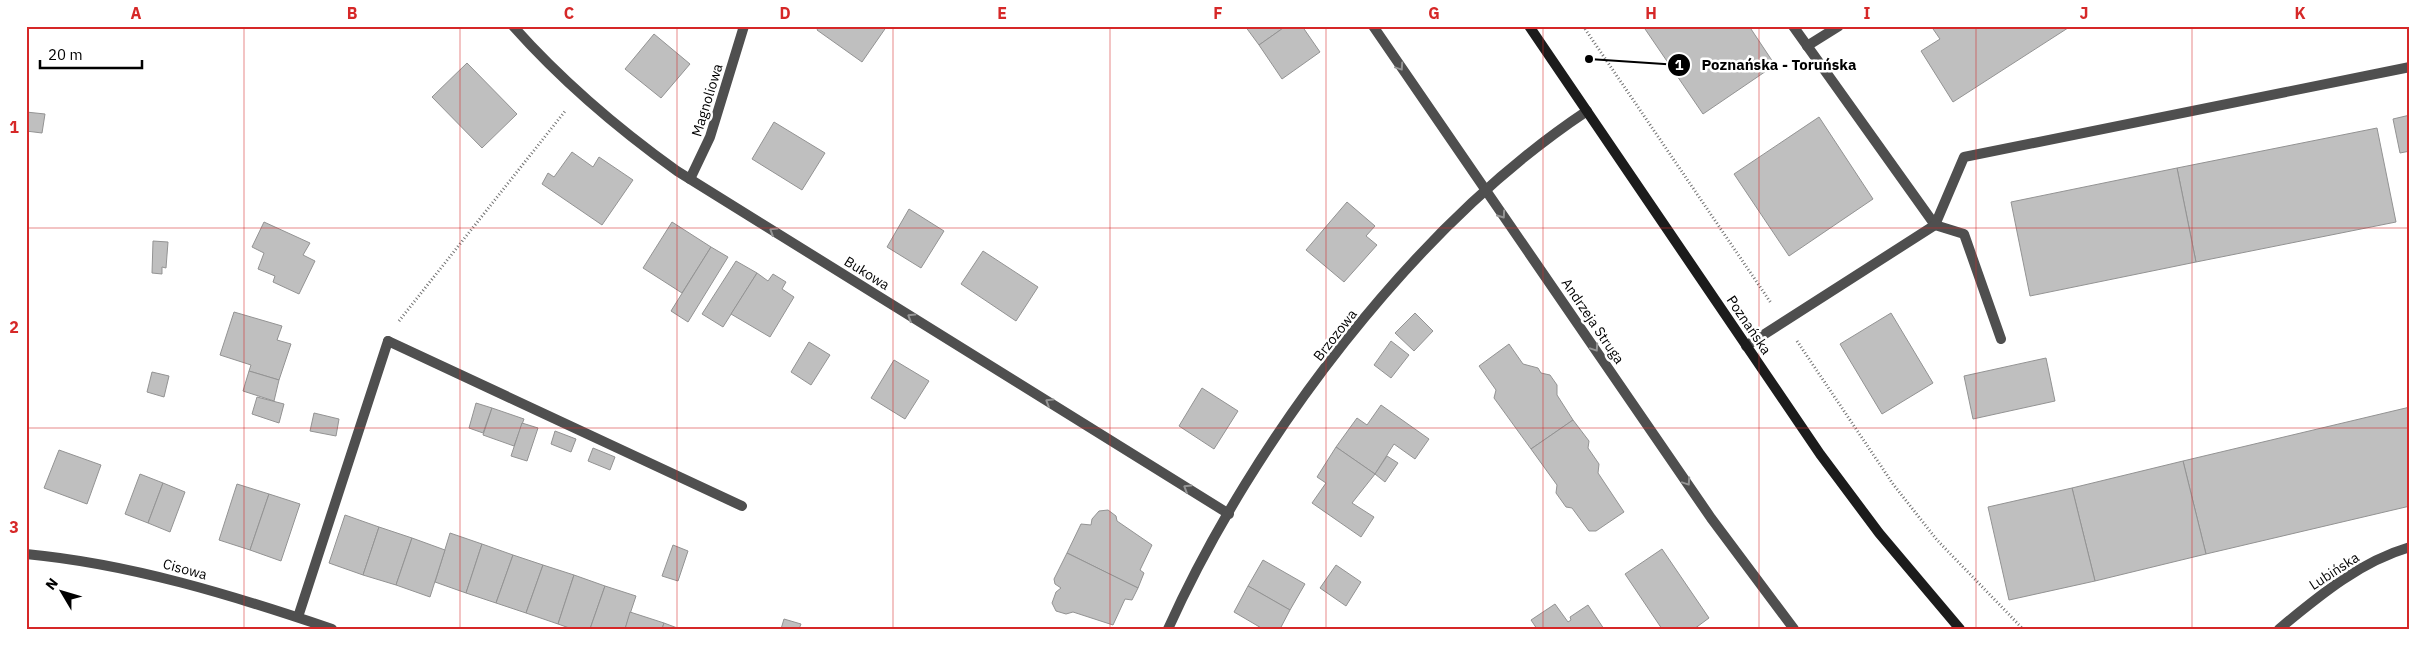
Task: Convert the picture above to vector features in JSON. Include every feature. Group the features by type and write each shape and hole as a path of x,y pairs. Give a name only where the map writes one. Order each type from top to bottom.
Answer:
{"main road":[{"name":"Poznańska","path":"1529,26 1838,479 1889,545 1960,629"}],"street":[{"name":"Bukowa","path":"513,26 553,68 624,132 690,179 1229,514"},
{"name":"Magnoliowa","path":"690,179 710,138 744,26"},
{"name":"Andrzeja Struga","path":"1373,26 1722,533 1794,629"},
{"path":"1793,26 1935,225 1964,234 2001,339"},
{"path":"1807,46 1839,26"},
{"path":"1746,346 1935,225 1964,157 2410,67"},
{"name":"Brzozowa","path":"1168,629 1229,514 1297,408 1368,316 1414,262 1485,191 1525,155 1587,111"},
{"path":"298,617 388,341 742,506"},
{"name":"Lubińska","path":"2279,629 2338,582 2378,560 2410,547"},
{"name":"Cisowa","path":"26,554 81,560 138,571 197,586 332,629"}],"path":[{"path":"388,341 410,304 580,93"}],"building":[{"path":"819,26 887,26 862,62 817,30"},
{"path":"1245,26 1286,26 1259,45"},
{"path":"1286,26 1302,26 1320,52 1282,79 1259,45"},
{"path":"1643,26 1749,26 1775,65 1703,114"},
{"path":"1931,26 2071,26 1953,102 1921,51 1940,39"},
{"path":"654,34 690,64 661,98 625,69"},
{"path":"467,63 517,114 482,148 432,97"},
{"path":"26,112 45,114 42,133 26,131"},
{"path":"2410,115 2410,151 2400,153 2393,119"},
{"path":"1819,117 1873,199 1789,256 1734,174"},
{"path":"774,122 825,153 802,190 752,159"},
{"path":"2377,128 2396,222 2196,262 2177,168"},
{"path":"572,152 593,167 599,157 633,180 602,225 542,184 548,173 554,177"},
{"path":"2177,168 2196,262 2030,296 2011,202"},
{"path":"1347,202 1375,226 1366,236 1377,245 1344,282 1306,250"},
{"path":"909,209 944,231 921,268 887,247"},
{"path":"264,222 310,243 303,255 315,261 299,294 273,282 275,276 258,269 264,253 252,247"},
{"path":"672,222 711,247 682,293 643,268"},
{"path":"153,241 168,242 166,268 162,267 162,274 152,273"},
{"path":"711,247 728,257 688,322 671,311"},
{"path":"983,251 1038,287 1016,321 961,284"},
{"path":"736,261 757,273 723,327 702,314"},
{"path":"757,273 768,281 773,274 786,282 782,289 794,297 770,337 731,314"},
{"path":"234,312 282,326 277,340 291,344 279,380 249,371 251,365 220,355"},
{"path":"1415,313 1433,331 1414,351 1395,333"},
{"path":"1891,313 1933,383 1882,414 1840,344"},
{"path":"1391,341 1409,355 1391,378 1374,365"},
{"path":"809,342 830,355 811,385 791,372"},
{"path":"1509,344 1523,364 1538,368 1541,373 1550,375 1557,385 1557,395 1573,420 1531,449 1494,398 1496,390 1479,366"},
{"path":"2046,358 2055,401 1973,419 1964,376"},
{"path":"894,360 929,381 905,419 871,398"},
{"path":"249,371 279,380 274,401 243,391"},
{"path":"152,372 169,376 164,397 147,392"},
{"path":"1202,388 1238,411 1214,449 1179,426"},
{"path":"257,397 284,404 279,423 252,414"},
{"path":"476,403 492,408 483,433 469,428"},
{"path":"1381,405 1429,439 1415,459 1394,444 1375,474 1336,447 1357,418 1367,425"},
{"path":"2410,407 2410,506 2206,554 2183,461"},
{"path":"492,408 524,419 514,446 483,435"},
{"path":"314,413 339,419 336,436 310,431"},
{"path":"1573,420 1589,441 1588,448 1599,464 1598,473 1624,512 1596,531 1589,531 1572,508 1566,507 1556,493 1557,485 1531,449"},
{"path":"522,423 538,428 527,461 511,456"},
{"path":"555,431 576,439 571,452 551,444"},
{"path":"1336,447 1375,474 1352,503 1374,517 1361,537 1312,503 1326,483 1317,477"},
{"path":"593,448 615,457 610,470 588,461"},
{"path":"59,450 101,465 87,504 44,488"},
{"path":"1387,456 1398,463 1385,482 1375,474"},
{"path":"2183,461 2206,554 2095,581 2072,488"},
{"path":"140,474 163,483 148,523 125,514"},
{"path":"163,483 185,492 170,532 148,523"},
{"path":"237,484 269,494 250,550 219,540"},
{"path":"2072,488 2095,581 2009,600 1988,507"},
{"path":"269,494 300,504 281,561 250,550"},
{"path":"1108,510 1116,516 1117,521 1152,545 1140,570 1144,573 1138,588 1067,553 1081,524 1091,525 1092,519 1099,511"},
{"path":"345,515 379,527 363,575 329,563"},
{"path":"379,527 412,538 396,585 363,575"},
{"path":"450,533 482,544 466,593 435,582"},
{"path":"412,538 445,550 430,597 396,585"},
{"path":"482,544 513,555 496,603 466,593"},
{"path":"673,545 688,551 678,581 662,576"},
{"path":"1662,549 1709,618 1694,629 1662,629 1625,574"},
{"path":"1067,553 1138,588 1132,600 1125,599 1113,625 1073,612 1066,614 1056,611 1052,603 1056,592 1061,588 1055,584 1054,579"},
{"path":"513,555 543,565 526,613 496,603"},
{"path":"1263,560 1305,584 1290,610 1248,586"},
{"path":"543,565 574,575 558,624 526,613"},
{"path":"1336,565 1361,582 1346,606 1320,588"},
{"path":"574,575 605,586 590,629 572,629 558,624"},
{"path":"605,586 636,596 625,629 590,629"},
{"path":"1248,586 1290,610 1280,629 1263,629 1234,612"},
{"path":"1555,604 1568,622 1571,620 1570,617 1588,605 1604,629 1537,629 1531,620"},
{"path":"630,612 664,623 662,629 625,629"},
{"path":"784,619 801,624 799,629 781,629"},
{"path":"664,623 680,629 662,629"}],"place":[{"name":"Poznańska - Toruńska","path":"1589,59"}]}
